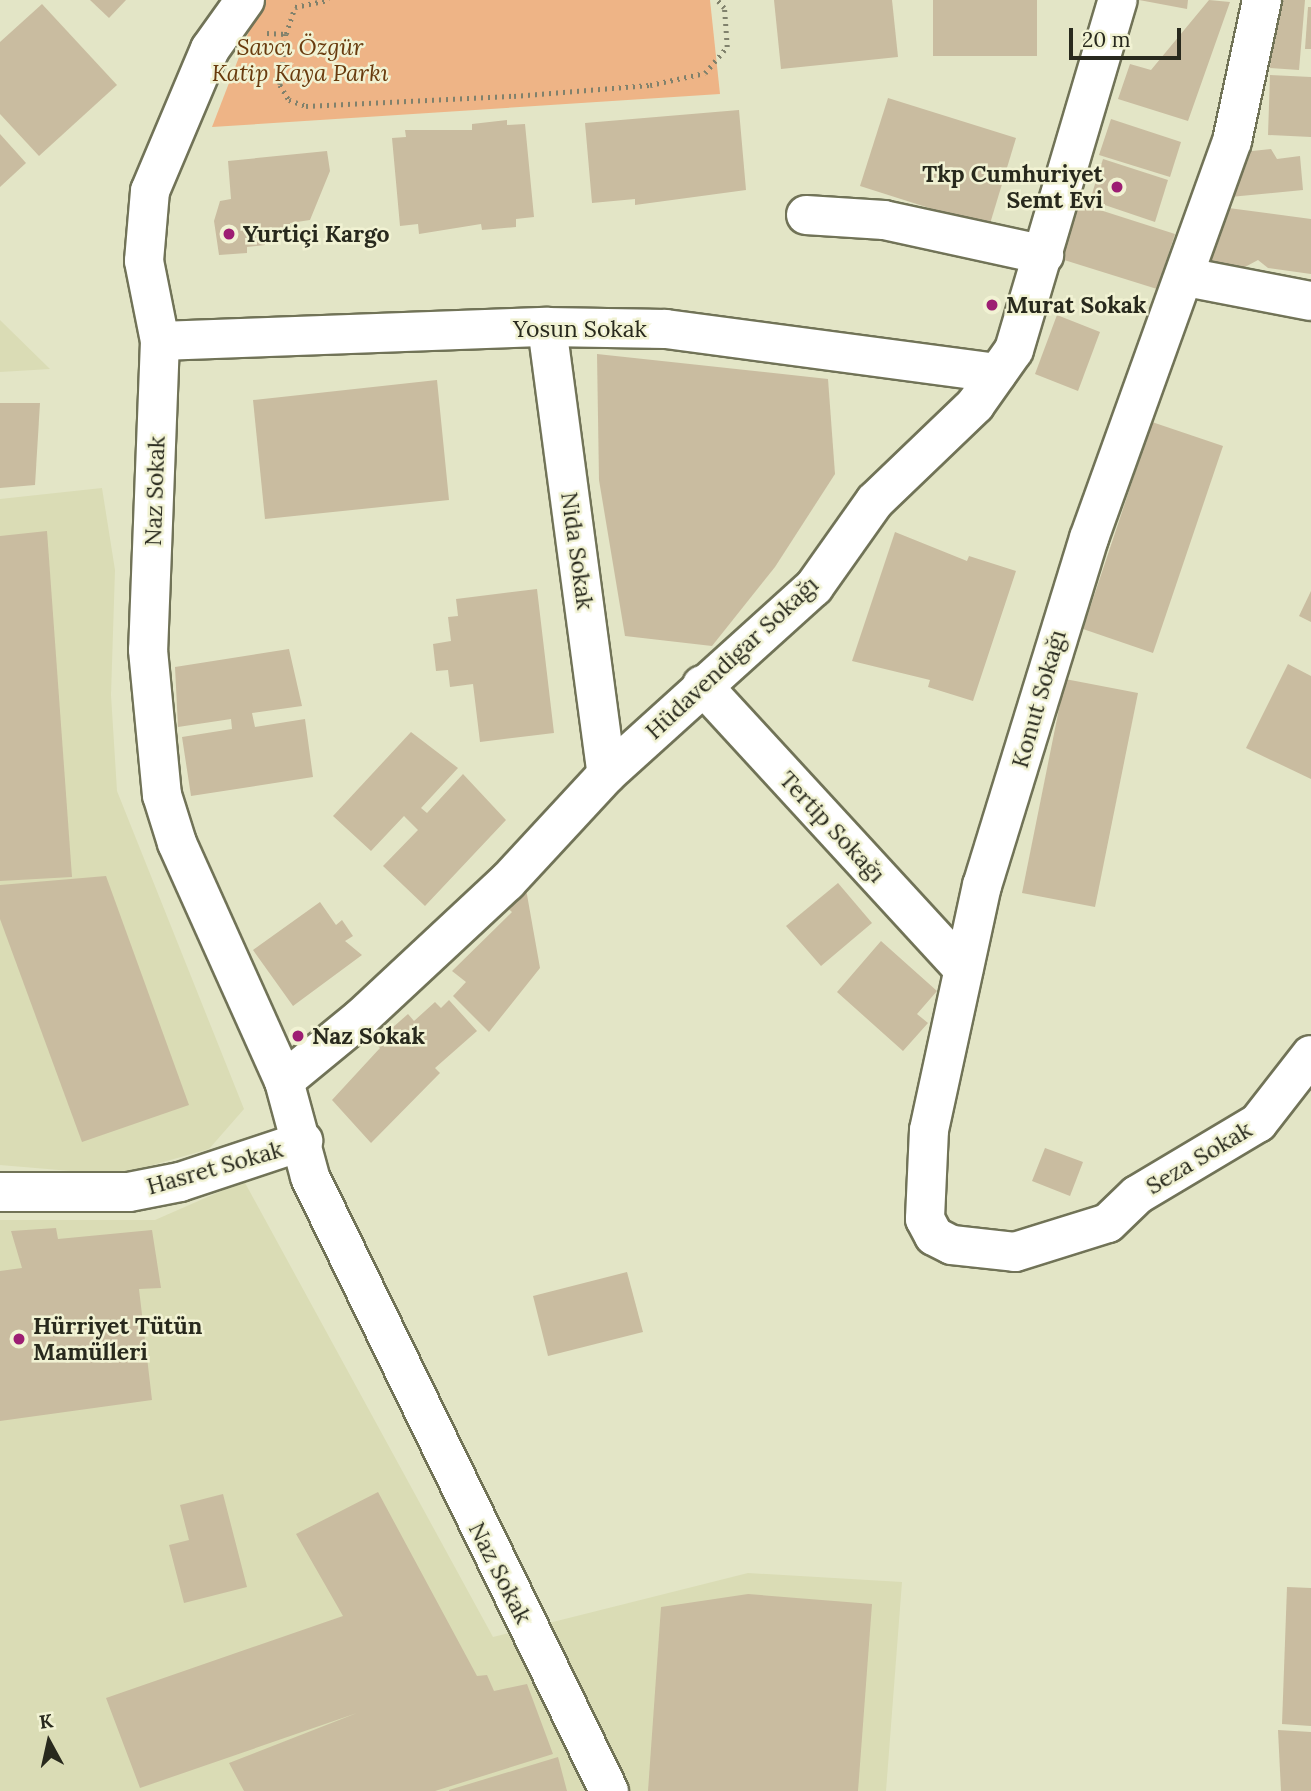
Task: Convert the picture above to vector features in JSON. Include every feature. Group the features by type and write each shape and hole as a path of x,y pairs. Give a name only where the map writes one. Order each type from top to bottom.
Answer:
{"street":[{"name":"Naz Sokak","path":"246,0 210,49 150,191 144,261 160,341 148,650 162,795 177,843 284,1081 303,1141 310,1177 427,1426 609,1791"},
{"name":"Hüdavendigar Sokağı","path":"284,1081 362,1017 507,882 607,774 702,685 814,587 874,501 975,405 1014,350 1118,0"},
{"name":"Konut Sokağı","path":"1108,1223 1015,1252 952,1245 934,1237 925,1219 923,1177 963,969 1048,663 1232,141 1262,0"},
{"path":"806,215 884,219 1044,255"},
{"path":"1186,276 1311,301"},
{"name":"Yosun Sokak","path":"160,341 547,327 666,329 997,373"},
{"name":"Nida Sokak","path":"547,327 607,774"},
{"name":"Tertip Sokağı","path":"702,685 963,969"},
{"name":"Seza Sokak","path":"1108,1223 1137,1195 1258,1123 1311,1055"},
{"name":"Hasret Sokak","path":"0,1192 129,1192 180,1182 303,1141"}],"path":[{"path":"286,34 280,85 289,100 306,106 650,85 705,73 727,47 724,8 717,0"}],"shaded area":[{"path":"0,320 50,369 0,372"},
{"path":"102,488 115,570 111,695 117,791 244,1109 209,1149 118,1175 0,1165 0,499"},
{"path":"244,1181 493,1637 748,1573 902,1582 886,1791 0,1791 0,1220 155,1220"}],"green space":[{"name":"Savcı Özgür Katip Kaya Parkı","path":"261,0 710,0 720,94 212,127"}],"building":[{"path":"90,0 126,0 109,18"},
{"path":"774,0 892,0 898,57 781,69"},
{"path":"933,0 1037,0 1037,56 933,56"},
{"path":"1139,0 1188,0 1187,9"},
{"path":"1209,0 1230,2 1188,121 1118,99 1130,64 1151,70"},
{"path":"1275,0 1305,0 1299,70 1270,68"},
{"path":"42,4 117,85 39,156 0,114 0,42"},
{"path":"1308,7 1311,7 1311,49 1305,49"},
{"path":"1270,75 1311,77 1311,137 1268,135"},
{"path":"888,98 1016,138 989,227 860,186"},
{"path":"739,110 746,190 635,205 635,199 592,203 585,123"},
{"path":"1111,119 1181,142 1170,177 1099,155"},
{"path":"507,120 507,125 525,124 534,217 516,219 516,227 482,230 481,224 419,234 418,224 400,226 392,138 406,137 405,130 472,130 472,124"},
{"path":"0,134 26,163 0,187"},
{"path":"1271,149 1277,159 1300,156 1303,190 1230,197 1243,152"},
{"path":"327,151 330,171 310,220 290,223 291,231 264,234 265,245 247,247 247,253 219,255 214,221 220,201 231,199 228,161"},
{"path":"1103,159 1168,180 1155,222 1090,200"},
{"path":"1078,203 1175,234 1157,289 1061,259"},
{"path":"1221,207 1311,219 1311,274 1268,268 1258,260 1245,267 1205,261"},
{"path":"1057,315 1100,332 1078,391 1035,374"},
{"path":"597,354 828,379 835,474 775,567 712,646 625,636 599,480"},
{"path":"437,380 449,500 265,519 253,400"},
{"path":"0,403 40,403 35,485 0,488"},
{"path":"1152,422 1223,446 1153,653 1083,629"},
{"path":"47,531 72,877 0,881 0,536"},
{"path":"895,532 967,561 969,556 1016,571 973,701 928,687 930,680 852,661"},
{"path":"537,589 554,733 480,742 473,684 450,687 448,670 436,671 433,644 451,641 448,617 458,616 456,599"},
{"path":"1311,591 1311,622 1299,616"},
{"path":"289,649 302,706 252,713 255,727 305,719 313,777 191,796 182,737 232,729 231,719 178,727 175,667"},
{"path":"1288,664 1311,676 1311,779 1246,748"},
{"path":"1065,679 1138,693 1095,907 1022,893"},
{"path":"411,732 458,768 421,808 427,813 463,774 506,820 425,906 383,866 418,830 404,816 371,851 333,816"},
{"path":"106,876 189,1105 82,1142 0,919 0,885"},
{"path":"838,883 872,923 821,966 786,926"},
{"path":"526,889 540,968 489,1032 453,996 466,982 452,971 512,912 505,906"},
{"path":"320,902 336,925 342,920 353,936 345,941 362,955 293,1006 253,950"},
{"path":"881,941 937,991 917,1014 928,1023 903,1051 837,992"},
{"path":"449,1000 477,1031 435,1068 440,1073 371,1143 332,1100 380,1048 375,1043 408,1014 414,1021 435,1002 441,1008"},
{"path":"1045,1148 1083,1162 1070,1196 1032,1181"},
{"path":"56,1228 58,1239 152,1230 161,1288 139,1289 152,1400 0,1421 0,1271 22,1268 11,1231"},
{"path":"627,1272 643,1332 548,1356 533,1296"},
{"path":"378,1492 477,1676 487,1675 494,1691 527,1684 553,1754 435,1791 244,1791 229,1763 357,1713 140,1788 106,1698 343,1616 296,1534"},
{"path":"223,1494 247,1587 184,1603 169,1545 189,1540 180,1505"},
{"path":"1287,1587 1311,1588 1311,1726 1282,1724"},
{"path":"748,1594 872,1604 858,1791 648,1791 661,1607"},
{"path":"1278,1730 1311,1732 1311,1791 1281,1791"},
{"path":"558,1757 567,1791 449,1791 449,1790"}],"place":[{"name":"Tkp Cumhuriyet Semt Evi","path":"1117,187"},
{"name":"Yurtiçi Kargo","path":"229,234"},
{"name":"Murat Sokak","path":"992,305"},
{"name":"Naz Sokak","path":"298,1036"},
{"name":"Hürriyet Tütün Mamülleri","path":"19,1339"}]}
